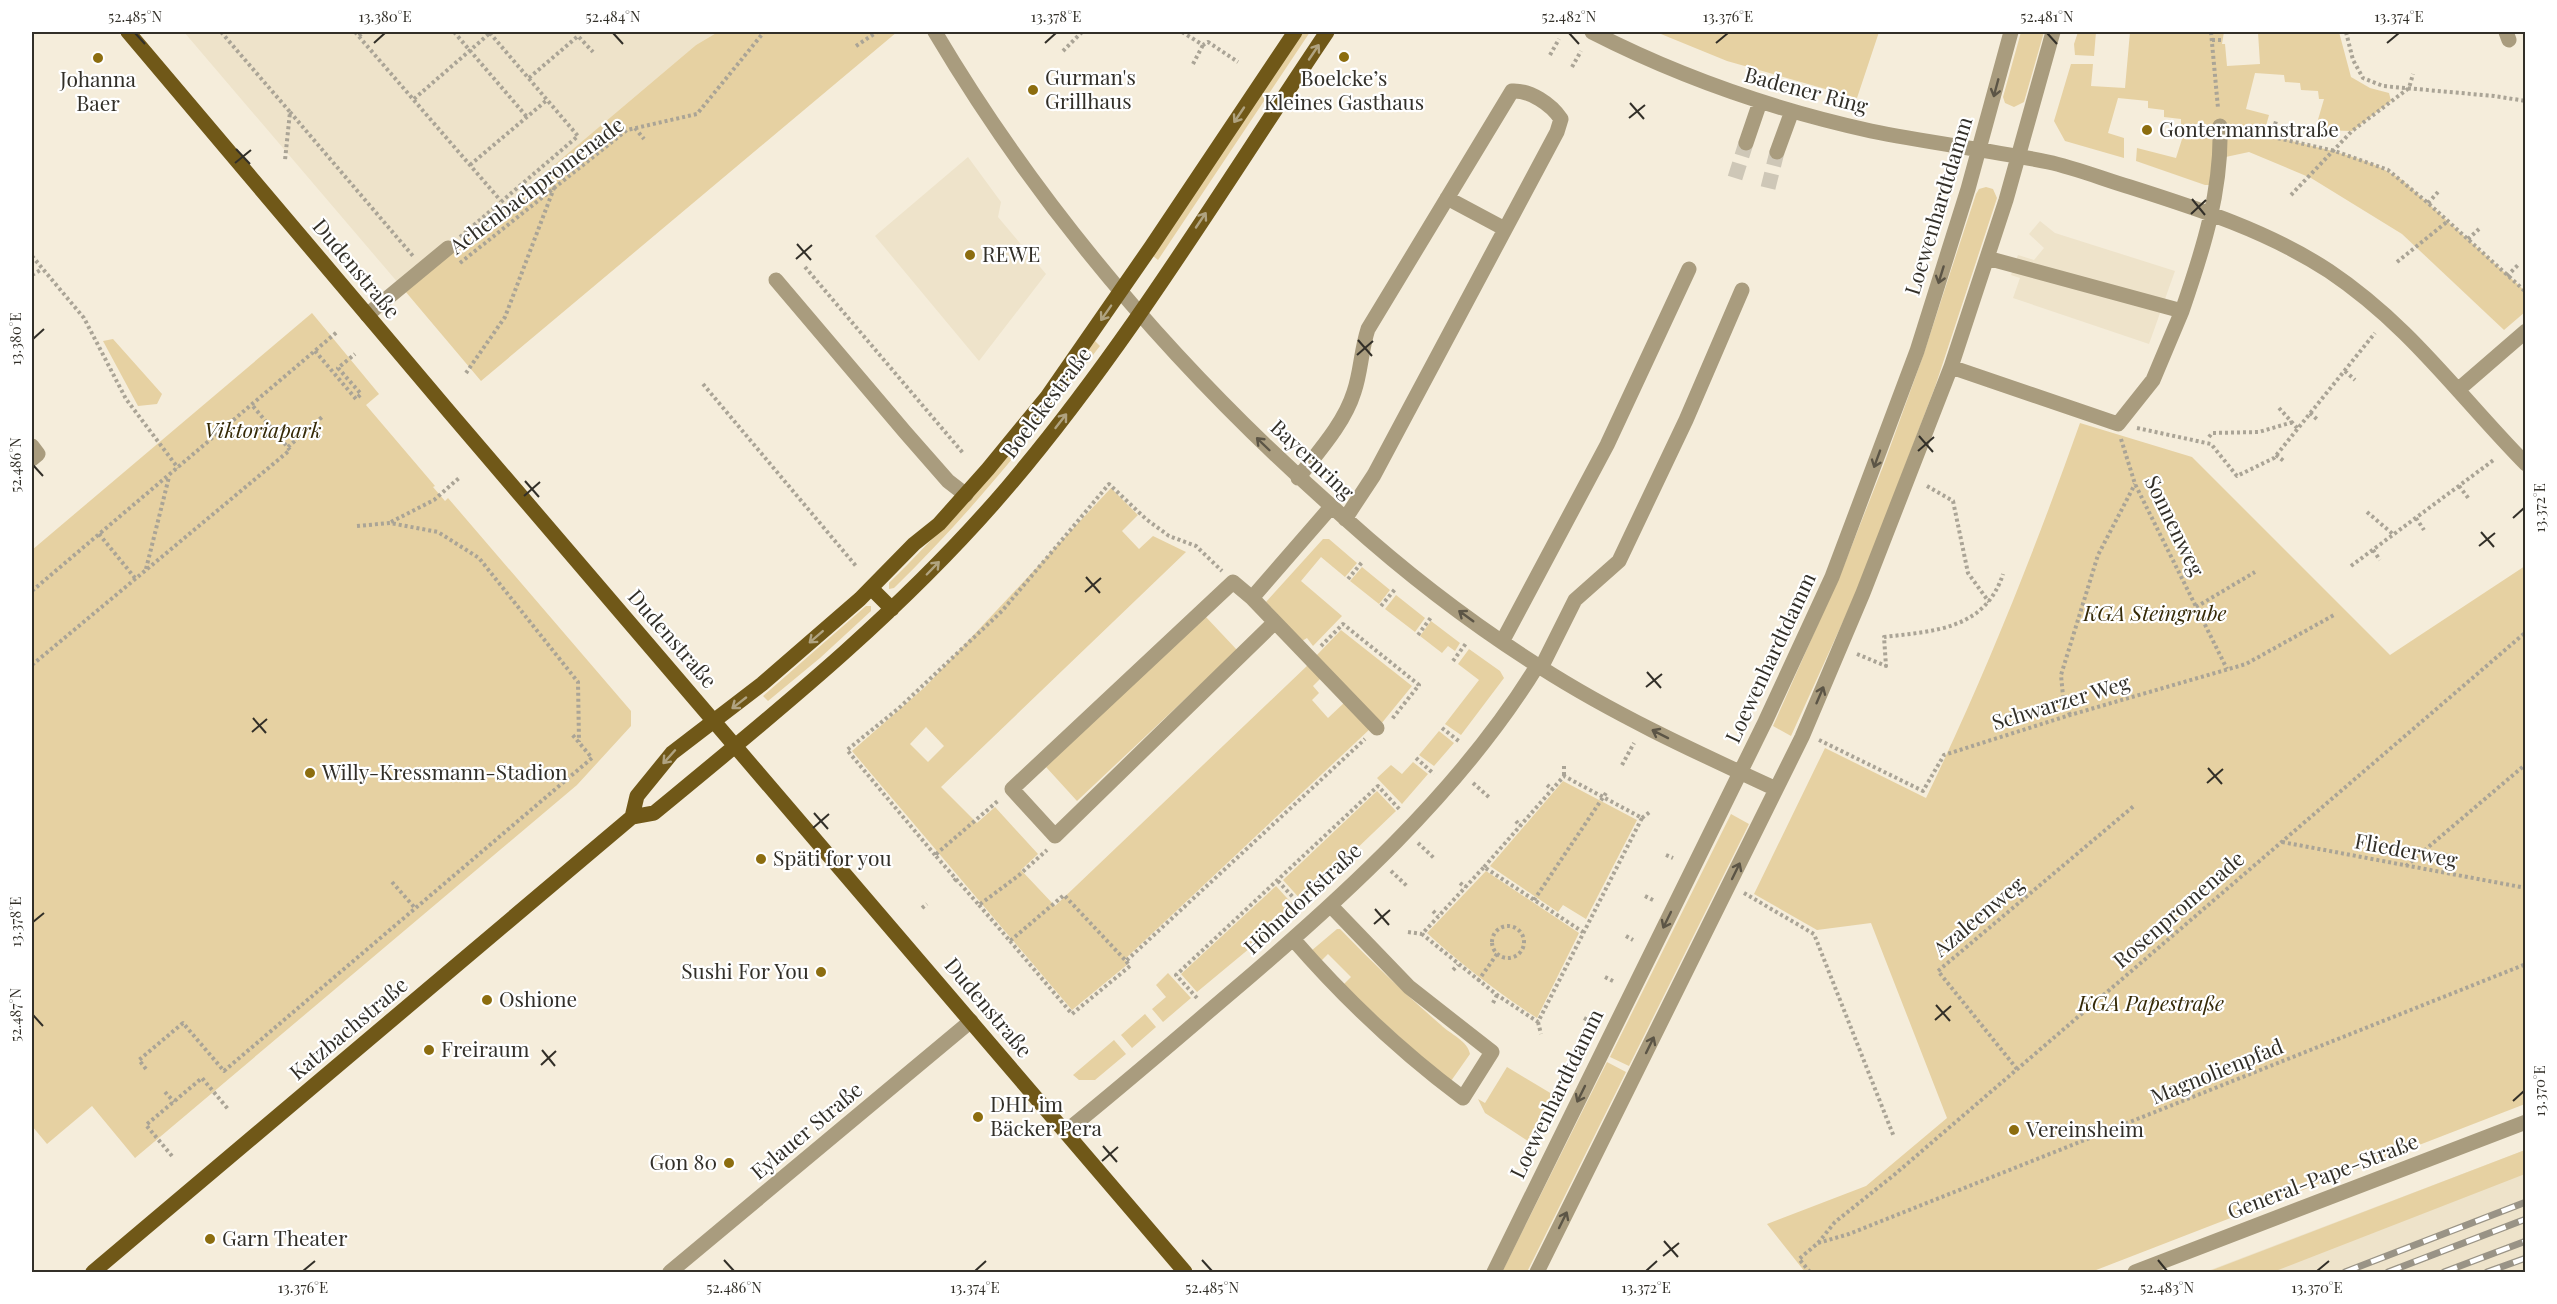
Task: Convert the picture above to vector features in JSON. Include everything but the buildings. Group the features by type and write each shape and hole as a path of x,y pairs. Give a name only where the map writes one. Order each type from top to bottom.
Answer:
{"main road":[{"name":"Dudenstraße","path":"128,32 1185,1272"},
{"name":"Boelckestraße","path":"715,721 762,684 871,588 914,544 939,524 966,495 1047,397 1296,32"},
{"name":"Boelckestraße","path":"736,746 809,685 892,609 936,566 1006,489 1075,404 1327,32"},
{"path":"871,588 892,609"},
{"name":"Katzbachstraße","path":"632,817 637,796 672,753 715,721"},
{"name":"Katzbachstraße","path":"93,1272 632,817 654,813 736,746"}],"street":[{"name":"Bayernring","path":"935,32 1029,175 1080,242 1205,386 1330,507 1415,578 1539,667 1639,724 1776,789"},
{"name":"Badener Ring","path":"1592,32 1696,81 1760,102 1872,131 2018,157"},
{"name":"Loewenhardtdamm","path":"1494,1272 1740,773 1832,577 1917,351 1979,149 2011,32"},
{"path":"1537,1272 1802,737 1863,593 1950,367 1987,258 2053,32"},
{"path":"1298,478 1348,408 1359,375 1362,347 1368,329 1512,92 1522,91 1554,108 1561,119 1557,132 1374,475 1345,519"},
{"path":"1746,143 1760,102"},
{"path":"1777,152 1792,111"},
{"path":"1950,367 2118,424 2153,380 2182,310 2204,248 2221,158 2220,126"},
{"path":"2018,157 2052,163 2212,213 2293,250 2328,271 2363,296 2409,336 2526,464"},
{"path":"1447,198 1505,229"},
{"path":"367,315 448,248"},
{"path":"1987,258 2182,310"},
{"path":"1502,642 1607,445 1689,269"},
{"path":"776,280 948,481 966,495"},
{"name":"Höhndorfstraße","path":"1065,1132 1330,906 1391,846 1443,789 1520,694 1539,667 1575,600 1619,561 1681,430 1742,290"},
{"path":"2459,389 2526,331"},
{"path":"32,446 38,454 32,459"},
{"path":"1252,598 1330,507"},
{"path":"1275,622 1055,836 1012,789 1233,582 1252,598 1377,728"},
{"path":"1293,939 1350,1002 1385,1036 1463,1098 1492,1052 1409,987 1330,906"},
{"name":"Eylauer Straße","path":"670,1272 971,1021"},
{"name":"General-Pape-Straße","path":"2135,1272 2526,1122"}],"path":[{"path":"221,32 423,268"},
{"path":"355,32 501,201"},
{"path":"359,36 364,32"},
{"path":"454,32 526,117"},
{"path":"414,99 489,32 578,136 448,248"},
{"name":"Achenbachpromenade","path":"454,268 627,130 697,114 764,32"},
{"path":"856,46 877,32"},
{"path":"1063,51 1082,32"},
{"path":"1182,32 1203,45"},
{"path":"2211,32 2220,126 2335,151 2388,171 2428,202 2526,292"},
{"path":"2346,32 2353,60 2363,78 2383,86 2526,101"},
{"path":"529,78 578,36 593,52"},
{"path":"1550,55 1559,39"},
{"path":"2212,40 2222,40"},
{"path":"1193,64 1203,45 1208,42 1238,62"},
{"path":"1572,68 1581,51"},
{"path":"2291,195 2352,131 2409,88 2413,74"},
{"path":"470,165 547,100"},
{"path":"285,160 290,112"},
{"path":"2272,136 2276,121"},
{"path":"634,128 644,139"},
{"path":"466,373 505,317 554,187"},
{"path":"2428,202 2438,192"},
{"path":"2397,261 2448,221"},
{"path":"2468,239 2479,229"},
{"path":"32,256 84,318 126,399 178,468"},
{"path":"2507,276 2518,265"},
{"path":"805,267 963,453"},
{"path":"32,275 42,269"},
{"path":"32,591 337,332"},
{"path":"2118,424 2211,444 2237,476 2276,455 2375,333"},
{"path":"315,351 356,399 361,394 338,368 355,354"},
{"path":"2344,371 2355,380"},
{"path":"703,384 856,566"},
{"path":"32,665 290,450 252,405"},
{"path":"2279,408 2298,429"},
{"path":"2310,413 2319,421"},
{"path":"288,447 322,417"},
{"path":"2209,437 2212,433 2259,432 2293,422"},
{"name":"Sonnenweg","path":"2118,424 2135,484 2227,669"},
{"path":"2276,455 2285,462"},
{"path":"2351,566 2496,459"},
{"path":"146,570 169,475"},
{"path":"390,523 434,500 459,478"},
{"path":"1010,941 1064,895 1130,966 1072,1014 955,880 847,750 899,708 1002,611 1109,484 1168,536 1196,546 1233,582"},
{"path":"2070,715 2063,696 2061,675 2075,624 2098,555 2135,484"},
{"path":"1927,486 1953,501 1968,573 1989,602"},
{"path":"2459,486 2469,499"},
{"path":"2367,512 2394,535"},
{"path":"2416,518 2424,530"},
{"path":"357,526 390,523 438,532 479,558 578,682 579,743"},
{"path":"99,534 135,578"},
{"path":"2373,550 2380,560"},
{"path":"1348,579 1363,561"},
{"path":"2196,607 2255,572"},
{"path":"1856,653 1886,666 1884,637 1940,630 1958,624 1976,614 1989,602 2000,585 2003,574"},
{"path":"1381,606 1396,588"},
{"name":"Schwarzer Weg","path":"1816,739 1923,791 1944,755 2070,715 2246,664 2334,615"},
{"path":"1418,635 1432,616"},
{"path":"1126,961 1377,728 1381,733 1419,685 1343,624 1310,658"},
{"name":"Rosenpromenade","path":"1810,1272 1799,1259 1818,1243 1834,1222 1894,1175 2526,632"},
{"path":"1453,661 1467,642"},
{"path":"1442,728 1460,742"},
{"path":"146,1069 139,1060 183,1023 224,1071 592,758 571,733"},
{"path":"1622,765 1634,743"},
{"path":"1416,758 1434,774"},
{"path":"2405,866 2526,764"},
{"path":"1422,933 1564,776 1564,766"},
{"path":"1564,776 1605,795 1642,818"},
{"path":"1471,781 1490,798"},
{"path":"1547,785 1552,789"},
{"path":"1197,998 1176,975 1378,786 1402,811"},
{"path":"935,855 1012,789"},
{"path":"1534,900 1605,795"},
{"name":"Azaleenweg","path":"2017,1069 1938,971 2134,805"},
{"path":"1541,1034 1538,1022 1611,878 1634,840 1642,818 1651,811"},
{"path":"1516,821 1520,826"},
{"path":"1416,841 1435,859"},
{"name":"Fliederweg","path":"2281,842 2526,888"},
{"path":"1666,855 1673,858"},
{"path":"979,905 1032,864"},
{"path":"1484,867 1583,932"},
{"path":"1389,870 1408,887"},
{"path":"1611,878 1616,881"},
{"path":"1278,881 1303,908"},
{"path":"392,882 415,908"},
{"path":"1460,883 1465,887"},
{"path":"1743,893 1814,934 1894,1137"},
{"path":"1645,896 1653,900"},
{"path":"922,908 927,904"},
{"path":"1433,911 1438,916"},
{"path":"1592,916 1597,919"},
{"path":"1506,925 1520,930 1523,937 1521,951 1509,958 1497,954 1492,946 1494,932 1506,925"},
{"path":"1408,932 1422,933 1497,996 1538,1022"},
{"path":"1626,936 1633,940"},
{"path":"1479,981 1497,954"},
{"path":"1571,957 1576,960"},
{"name":"Magnolienpfad","path":"1818,1243 1849,1234 2526,964"},
{"path":"1454,970 1458,965"},
{"path":"1605,977 1613,981"},
{"path":"1493,1003 1497,996"},
{"path":"1550,999 1556,1002"},
{"path":"1584,1018 1593,1023"},
{"path":"172,1156 146,1125 202,1078 228,1109"},
{"path":"165,1092 174,1102"}],"shaded area":[{"path":"184,32 718,32 696,45 405,291"},
{"name":"REWE","path":"968,157 1001,202 998,217 1046,274 979,361 875,236"},
{"path":"2040,221 2055,233 2175,271 2149,344 2013,298 2020,278 2011,275 2018,255 2034,260 2044,248 2029,234"},
{"path":"2525,1150 2525,1272 2205,1272"}],"green space":[{"path":"718,32 897,32 481,381 405,291 696,45"},
{"path":"1302,32 1310,32 1158,260 1153,256"},
{"path":"1656,32 1879,32 1857,98 1727,61"},
{"path":"2021,32 2044,32 2024,102 2014,107 2005,103 2003,97"},
{"path":"2078,32 2096,32 2094,56 2075,55 2074,44"},
{"path":"2130,32 2224,32 2222,44 2225,44 2227,66 2260,64 2258,32 2339,32 2351,77 2370,88 2389,93 2391,101 2352,131 2315,130 2324,99 2319,99 2318,91 2301,90 2300,83 2285,82 2284,75 2255,73 2246,109 2269,115 2264,133 2353,157 2402,180 2525,291 2525,312 2504,330 2402,234 2311,178 2249,152 2221,158 2217,185 2205,185 2136,161 2137,148 2176,158 2183,136 2185,136 2186,127 2181,126 2181,119 2164,117 2164,110 2148,108 2148,101 2118,98 2108,133 2124,138 2124,158 2065,141 2054,121 2071,64 2093,64 2091,86 2125,88"},
{"path":"1986,187 1993,189 1997,198 1935,387 1860,584 1791,736 1773,726 1845,563 1923,356 1976,194 1979,189"},
{"name":"Willy-Kressmann-Stadion","path":"312,313 379,394 366,405 435,486 433,487 445,501 448,498 631,711 631,726 577,785 135,1158 92,1106 47,1144 32,1126 32,550"},
{"path":"113,339 162,394 157,404 138,406 103,341"},
{"path":"1095,341 1100,346 1000,474 922,560 894,588 889,589 889,583 971,497 1023,436"},
{"name":"KGA Papestraße","path":"2080,423 2192,457 2390,655 2525,566 2525,1104 2091,1272 1805,1272 1767,1224 1866,1186 1947,1118 1871,923 1817,930 1754,894 1825,748 1926,798 1969,706 2008,612"},
{"path":"1111,488 1138,515 1122,531 1139,549 1153,536 1186,552 941,787 977,823 995,807 1038,854 1021,870 1055,906 1309,664 1321,678 1313,686 1319,693 1312,700 1328,718 1345,702 1371,728 1125,959 1128,964 1072,1010 852,751 925,687","holes":["926,727 944,746 928,762 910,744"]},
{"path":"1323,539 1329,539 1357,563 1345,577 1321,557 1301,581 1342,616 1313,646 1307,638 1302,641 1266,602"},
{"path":"1362,567 1390,590 1379,604 1350,581"},
{"path":"1396,595 1425,618 1415,632 1385,609"},
{"path":"866,606 871,606 871,611 820,658 768,701 763,696"},
{"path":"1205,616 1237,650 1077,801 1046,767"},
{"path":"1431,621 1460,643 1455,651 1448,646 1442,653 1420,636"},
{"path":"1341,630 1412,686 1381,724 1316,656"},
{"path":"1469,649 1500,671 1504,678 1461,735 1445,724 1479,680 1458,664"},
{"path":"1439,731 1454,743 1434,766 1419,755"},
{"path":"1413,762 1428,774 1402,804 1377,778 1391,765 1402,774"},
{"path":"1563,781 1637,820 1586,919 1563,905 1558,912 1490,866"},
{"path":"1377,791 1396,811 1302,901 1283,880"},
{"path":"1731,814 1749,824 1629,1066 1610,1057"},
{"path":"1486,871 1579,933 1537,1018 1480,977 1427,933"},
{"path":"1276,886 1297,909 1197,992 1181,974"},
{"path":"1337,929 1340,929 1402,990 1469,1049 1470,1054 1451,1081 1444,1078 1343,985 1351,977 1328,954 1320,962 1311,951"},
{"path":"1168,973 1191,998 1163,1022 1152,1009 1166,997 1156,985"},
{"path":"1145,1014 1156,1027 1132,1048 1121,1035"},
{"path":"1114,1040 1126,1054 1095,1080 1079,1080 1073,1075"},
{"path":"1607,1062 1626,1072 1527,1272 1502,1272"},
{"path":"1507,1067 1552,1094 1528,1141 1485,1113 1478,1099 1485,1103"},
{"path":"2525,1150 2525,1174 2273,1272 2207,1272"}],"tunnel":[{"path":"1735,178 1746,143"},
{"path":"1768,188 1777,152"}],"railway":[{"path":"2345,1272 2526,1202"},
{"path":"2388,1272 2526,1219"},
{"path":"2444,1272 2526,1241"},
{"path":"2487,1272 2526,1258"}],"place":[{"name":"Boelcke’s Kleines Gasthaus","path":"1344,57"},
{"name":"Johanna Baer","path":"98,58"},
{"name":"Gurman's Grillhaus","path":"1033,90"},
{"name":"Gontermannstraße","path":"2147,130"},
{"name":"REWE","path":"970,255"},
{"name":"Willy-Kressmann-Stadion","path":"310,773"},
{"name":"Späti for you","path":"761,859"},
{"name":"Sushi For You","path":"821,972"},
{"name":"Oshione","path":"487,1000"},
{"name":"Freiraum","path":"429,1050"},
{"name":"DHL im Bäcker Pera","path":"978,1117"},
{"name":"Vereinsheim","path":"2014,1130"},
{"name":"Gon 80","path":"729,1163"},
{"name":"Garn Theater","path":"210,1239"}],"park label":[{"name":"Viktoriapark","path":"263,431"},
{"name":"KGA Steingrube","path":"2155,614"}]}
